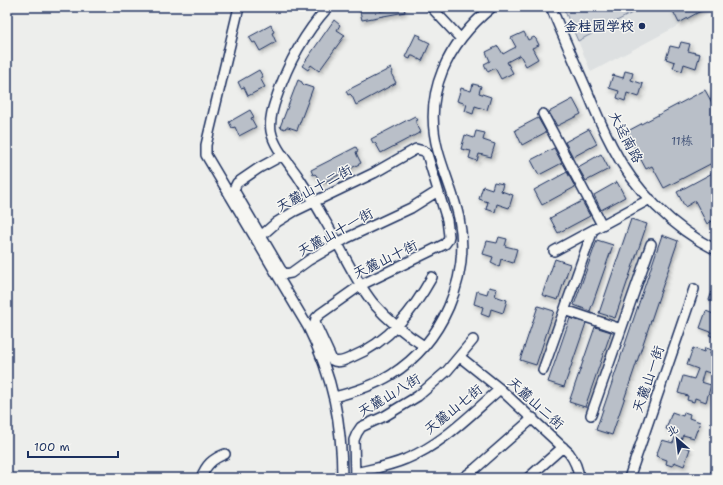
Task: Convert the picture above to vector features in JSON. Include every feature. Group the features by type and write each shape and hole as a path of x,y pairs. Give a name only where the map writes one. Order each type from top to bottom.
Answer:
{"street":[{"path":"239,7 206,145 206,155 308,327 326,368 334,397 341,441 342,478"},
{"path":"328,7 304,38 292,59 282,82 270,118 271,131 275,144 314,201 361,285 381,312 397,327 424,346"},
{"path":"431,7 460,38"},
{"path":"334,397 358,391 375,384 406,364 424,346 441,323 456,289 460,272 461,241 459,217 438,150 434,119 435,97 440,76 449,56 460,38 492,7"},
{"name":"大迳南路","path":"551,7 612,148 627,171 650,199 664,213 685,231 716,250"},
{"path":"543,114 602,225"},
{"name":"天麓山十二街","path":"261,236 289,215 314,201 367,176 416,149 424,151 427,154 438,191"},
{"path":"261,236 235,192 235,186 253,172 283,155"},
{"name":"天麓山十一街","path":"261,236 281,270 285,274 291,273 338,243 411,208 438,191"},
{"name":"天麓山十街","path":"397,327 372,346 354,356 338,362 332,360 315,323 316,318 330,306 361,285 445,244 450,236 447,220 438,191"},
{"path":"554,250 650,199"},
{"path":"543,370 593,230"},
{"path":"591,415 651,244"},
{"path":"397,327 413,308 432,277"},
{"name":"天麓山一街","path":"629,478 694,289"},
{"path":"564,310 621,329"},
{"name":"天麓山八街","path":"355,475 354,440 361,427 391,413 418,396 433,384 460,357 473,340"},
{"name":"天麓山二街","path":"460,357 500,388 563,447 575,460 579,478"},
{"name":"天麓山七街","path":"355,475 392,464 421,452 448,434 500,388"},
{"path":"463,478 533,418"},
{"path":"528,478 563,447"},
{"path":"201,478 209,463 216,457 225,454"},
{"path":"715,478 716,474"}],"shaded area":[{"path":"563,7 634,7 636,11 578,41"},
{"name":"金桂园学校","path":"634,7 713,7 591,72 578,41 635,11"}],"building":[{"path":"359,7 380,7 380,11 391,9 391,7 404,7 405,12 362,20"},
{"path":"676,7 708,7 679,23 672,9"},
{"path":"334,20 340,25 337,30 345,35 319,71 311,65 308,70 302,66"},
{"path":"271,25 274,32 272,33 276,42 260,51 255,42 253,43 249,37"},
{"path":"524,32 528,40 534,37 536,39 539,45 532,48 538,59 526,66 520,55 507,62 513,73 501,79 495,68 488,72 484,64 490,61 486,52 498,46 503,54 516,47 511,38"},
{"path":"416,34 421,36 420,38 430,43 422,61 413,56 411,56 410,59 405,57"},
{"path":"681,42 690,44 688,51 700,54 696,68 684,64 682,71 673,68 675,62 666,59 670,46 679,48"},
{"path":"391,68 393,72 391,73 396,83 356,105 352,96 350,94 348,95 346,91"},
{"path":"259,70 263,77 260,78 265,87 248,96 244,87 241,88 238,82"},
{"path":"625,71 633,73 631,80 643,84 639,97 627,93 625,101 617,98 619,91 609,88 613,75 623,78"},
{"path":"298,80 304,85 313,88 297,130 288,127 285,129 280,127"},
{"path":"473,84 481,86 479,93 491,97 487,110 475,106 473,114 465,111 467,104 457,101 461,88 471,91"},
{"path":"705,90 716,110 716,161 664,188 652,166 646,169 626,132"},
{"path":"573,99 581,114 557,126 549,112"},
{"path":"250,110 254,117 251,118 256,127 239,136 235,127 232,128 229,122"},
{"path":"415,116 418,120 416,123 421,132 381,153 371,139"},
{"path":"538,118 546,132 522,145 515,130"},
{"path":"589,129 597,144 573,157 565,142"},
{"path":"476,131 485,133 483,140 495,144 491,157 479,154 477,161 469,158 471,151 461,149 465,135 474,138"},
{"path":"356,147 358,151 356,152 361,163 321,184 317,176 315,174 313,175 311,170"},
{"path":"554,148 562,163 539,175 531,160"},
{"path":"601,154 609,169 586,181 578,167"},
{"path":"716,171 716,219 707,224 695,201 685,207 677,192"},
{"path":"567,172 575,187 542,205 534,190"},
{"path":"494,182 503,184 501,191 513,195 509,208 497,204 495,212 486,209 488,202 479,199 483,186 492,189"},
{"path":"617,182 625,197 601,210 594,195"},
{"path":"582,201 590,216 558,233 550,218"},
{"path":"631,219 647,224 615,318 599,313"},
{"path":"662,235 678,241 612,435 596,430"},
{"path":"499,237 507,239 505,246 517,249 513,263 501,259 499,267 491,263 493,257 483,254 487,241 497,243"},
{"path":"597,240 613,245 590,311 574,305"},
{"path":"555,259 570,264 558,300 542,295"},
{"path":"715,283 716,284 716,303 709,300"},
{"path":"489,287 497,289 495,296 507,300 503,313 491,309 489,317 481,314 483,307 474,304 477,291 487,294"},
{"path":"538,306 554,311 536,365 520,360"},
{"path":"706,311 716,315 716,338 709,335 711,332 700,328"},
{"path":"570,318 586,323 564,387 548,382"},
{"path":"595,327 611,332 585,407 569,402"},
{"path":"693,348 704,352 705,348 711,350 710,354 716,356 715,375 704,371 701,382 711,385 706,402 695,398 694,402 687,400 688,396 678,393 683,376 694,379 698,369 687,365"},
{"path":"672,412 683,416 684,412 690,414 689,418 700,422 694,438 683,435 679,445 690,449 684,466 674,462 672,466 666,464 667,460 656,456 662,440 673,443 677,432 666,429"}],"place":[{"name":"金桂园学校","path":"642,26"}]}
